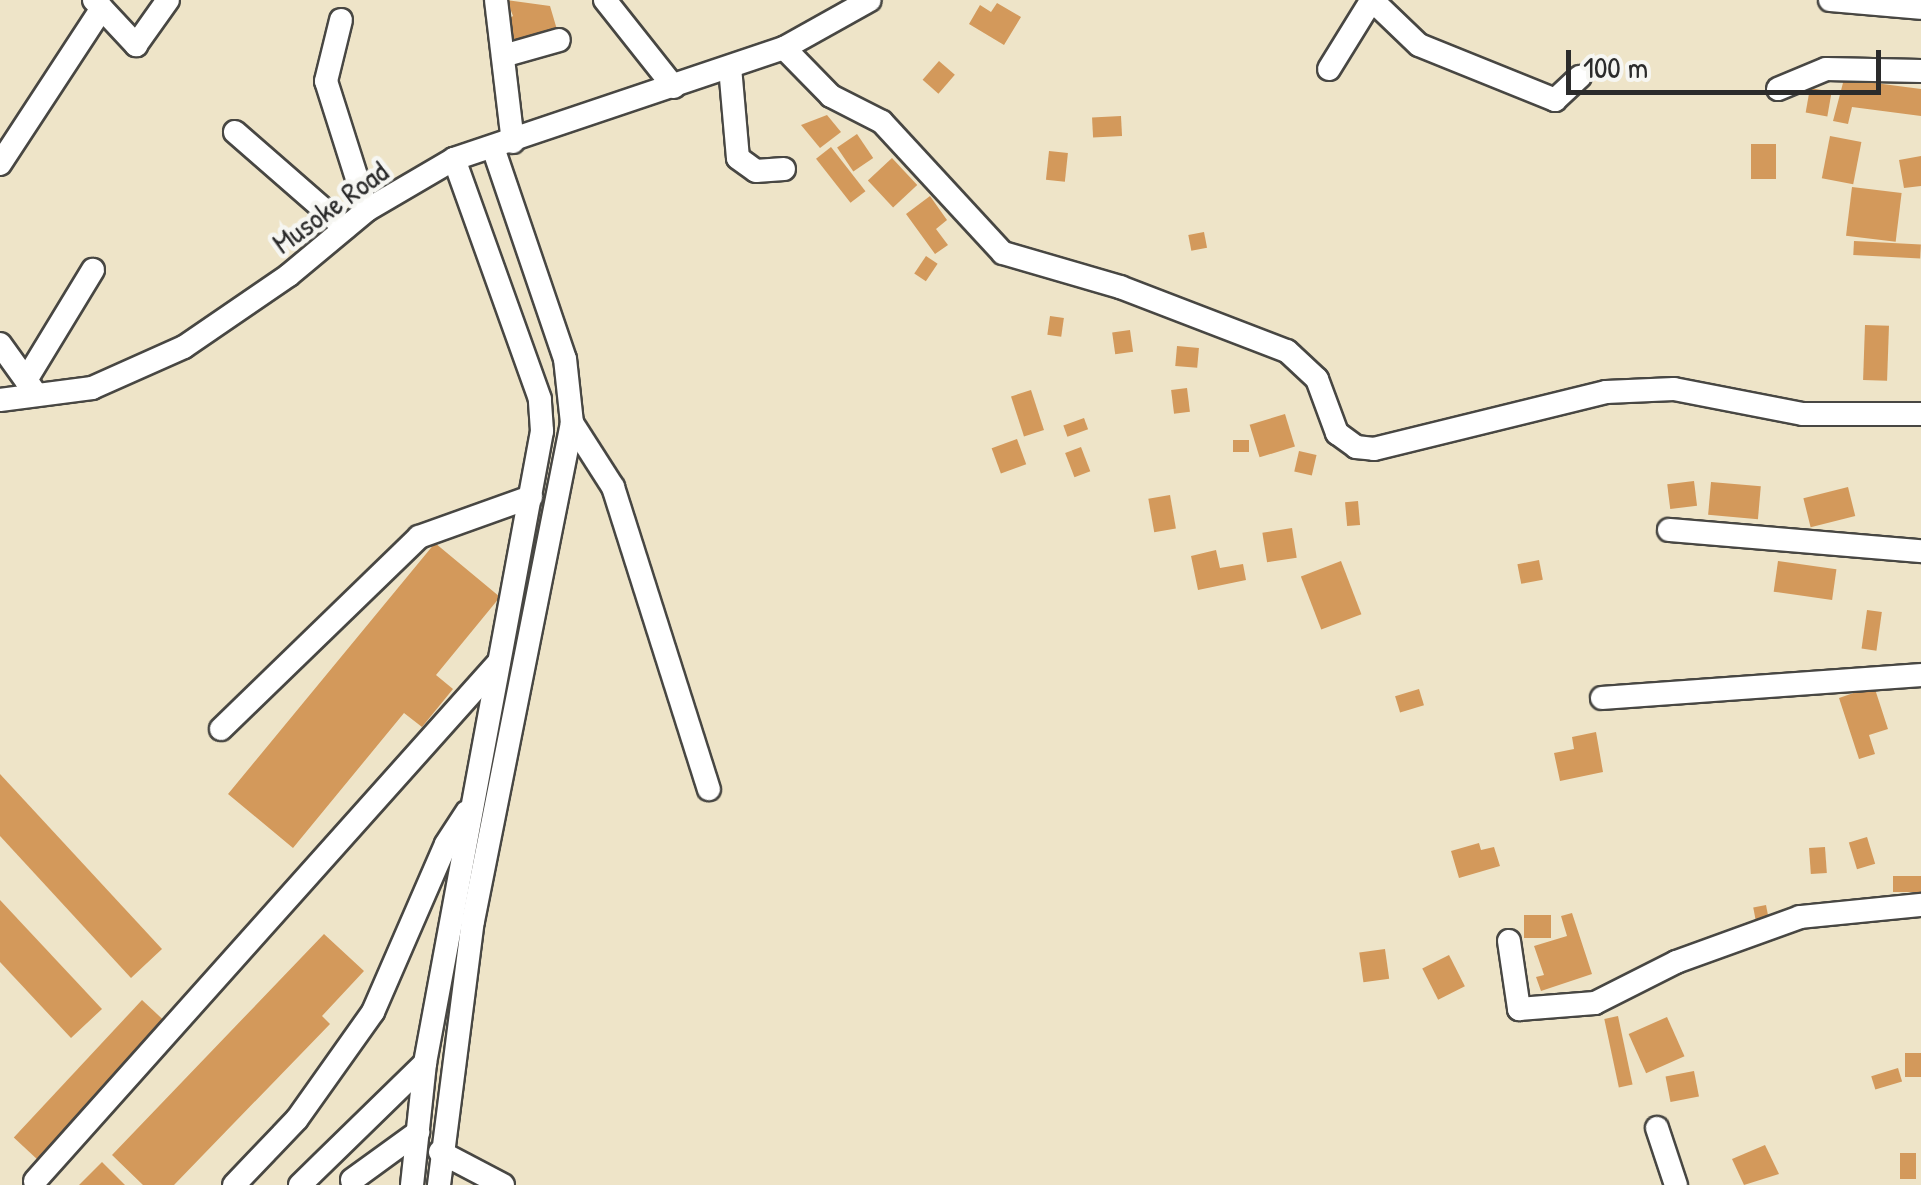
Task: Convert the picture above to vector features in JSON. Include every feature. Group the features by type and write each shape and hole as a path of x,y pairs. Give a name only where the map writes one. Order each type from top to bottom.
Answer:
{"street":[{"path":"0,164 98,4 136,45 168,0"},
{"path":"439,1185 440,1152 472,922 572,422 565,359 503,145 503,56 496,0"},
{"path":"605,0 674,87"},
{"path":"1830,0 1921,8"},
{"path":"1329,70 1371,1 1419,45 1555,100 1580,76"},
{"name":"Musoke Road","path":"0,400 33,389 92,388 184,347 367,210 454,159 784,48 858,3"},
{"path":"341,20 326,81 367,210"},
{"path":"503,56 560,40"},
{"path":"784,48 822,89 882,122 1003,253 1120,287 1287,352 1317,380 1337,433 1356,447 1374,449 1606,392 1674,388 1803,414 1921,414"},
{"path":"730,68 738,158 756,171 784,169"},
{"path":"1778,89 1826,69 1921,71"},
{"path":"236,132 345,228"},
{"path":"412,1185 425,1062 542,430 540,399 454,159"},
{"path":"0,344 33,389 93,270"},
{"path":"572,422 613,487 708,789"},
{"path":"221,729 419,537 531,497"},
{"path":"1669,530 1921,551"},
{"path":"35,1182 500,660"},
{"path":"1602,698 1921,675"},
{"path":"234,1185 297,1119 373,1012 446,844 474,801"},
{"path":"1509,942 1519,1009 1595,1004 1676,962 1800,917 1921,905"},
{"path":"300,1185 425,1062"},
{"path":"1657,1128 1676,1185"},
{"path":"352,1180 418,1132"},
{"path":"440,1152 503,1185"}],"building":[{"path":"507,0 550,6 558,33 506,48 504,22 513,16"},
{"path":"997,3 1021,17 1004,45 969,24 980,5 991,12"},
{"path":"939,61 955,75 938,94 923,80"},
{"path":"1844,79 1921,89 1921,116 1852,107 1848,124 1833,121"},
{"path":"1810,88 1832,92 1827,116 1806,113"},
{"path":"827,115 841,132 820,148 801,125"},
{"path":"1121,116 1122,136 1093,137 1092,118"},
{"path":"857,134 873,158 853,171 837,147"},
{"path":"1830,136 1861,142 1853,184 1822,178"},
{"path":"1751,144 1776,144 1776,179 1751,179"},
{"path":"831,147 865,191 851,203 816,159"},
{"path":"1049,151 1068,153 1065,182 1046,180"},
{"path":"1921,156 1921,186 1904,188 1899,160"},
{"path":"892,158 917,185 893,208 868,181"},
{"path":"1852,187 1902,193 1896,242 1846,236"},
{"path":"930,196 947,220 936,229 948,245 935,254 906,214"},
{"path":"1204,232 1207,248 1191,251 1188,235"},
{"path":"1854,241 1921,245 1920,258 1853,255"},
{"path":"926,256 938,264 926,281 914,273"},
{"path":"1050,316 1064,318 1061,337 1047,335"},
{"path":"1865,325 1889,326 1887,381 1863,380"},
{"path":"1130,330 1133,352 1115,354 1112,333"},
{"path":"1177,346 1199,348 1197,368 1175,366"},
{"path":"1187,388 1190,412 1174,414 1171,390"},
{"path":"1031,390 1044,430 1024,436 1011,396"},
{"path":"1285,414 1295,447 1260,457 1250,425"},
{"path":"1084,418 1088,429 1067,437 1063,426"},
{"path":"1017,439 1026,464 1001,474 992,448"},
{"path":"1233,440 1249,440 1249,452 1233,452"},
{"path":"1081,447 1090,471 1074,477 1065,453"},
{"path":"1299,451 1317,455 1312,476 1294,471"},
{"path":"1694,481 1697,506 1670,509 1667,484"},
{"path":"1711,482 1761,486 1758,519 1708,515"},
{"path":"1848,487 1855,516 1811,527 1803,498"},
{"path":"1170,495 1176,528 1154,532 1148,499"},
{"path":"1358,501 1360,525 1347,526 1345,502"},
{"path":"1292,528 1297,558 1267,562 1262,533"},
{"path":"435,543 500,597 436,675 453,689 422,727 404,713 293,848 228,794"},
{"path":"1216,550 1220,568 1243,564 1246,580 1198,590 1191,556"},
{"path":"1539,560 1543,580 1521,584 1517,564"},
{"path":"1341,561 1361,614 1321,630 1301,576"},
{"path":"1778,561 1836,569 1832,600 1774,592"},
{"path":"1867,610 1882,612 1876,651 1862,649"},
{"path":"1874,686 1888,729 1869,735 1875,754 1859,759 1839,698"},
{"path":"1419,689 1424,705 1400,713 1395,696"},
{"path":"1596,732 1603,772 1560,781 1554,753 1574,749 1572,737"},
{"path":"0,774 162,949 131,978 0,836"},
{"path":"1867,837 1875,864 1857,869 1849,843"},
{"path":"1479,843 1481,850 1494,847 1500,866 1459,878 1451,851"},
{"path":"1825,847 1827,873 1811,874 1809,848"},
{"path":"1893,876 1921,876 1921,892 1893,892"},
{"path":"0,900 102,1009 71,1038 0,962"},
{"path":"1766,905 1769,920 1756,922 1753,907"},
{"path":"1572,913 1592,974 1541,991 1536,977 1544,975 1534,946 1567,936 1561,916"},
{"path":"1524,915 1551,915 1551,938 1524,938"},
{"path":"324,934 364,971 322,1016 330,1024 174,1185 143,1185 112,1155"},
{"path":"1385,949 1389,979 1363,982 1359,953"},
{"path":"1449,955 1465,986 1438,1000 1422,969"},
{"path":"142,1000 171,1027 43,1165 14,1137"},
{"path":"1618,1016 1633,1084 1619,1087 1604,1019"},
{"path":"1667,1017 1684,1056 1646,1073 1629,1034"},
{"path":"1905,1053 1921,1053 1921,1077 1905,1077"},
{"path":"1898,1068 1902,1081 1875,1090 1871,1076"},
{"path":"1694,1071 1699,1097 1670,1102 1666,1077"},
{"path":"1765,1145 1779,1174 1744,1185 1732,1159"},
{"path":"1900,1153 1916,1153 1916,1179 1900,1179"},
{"path":"102,1162 125,1185 79,1185"}]}
